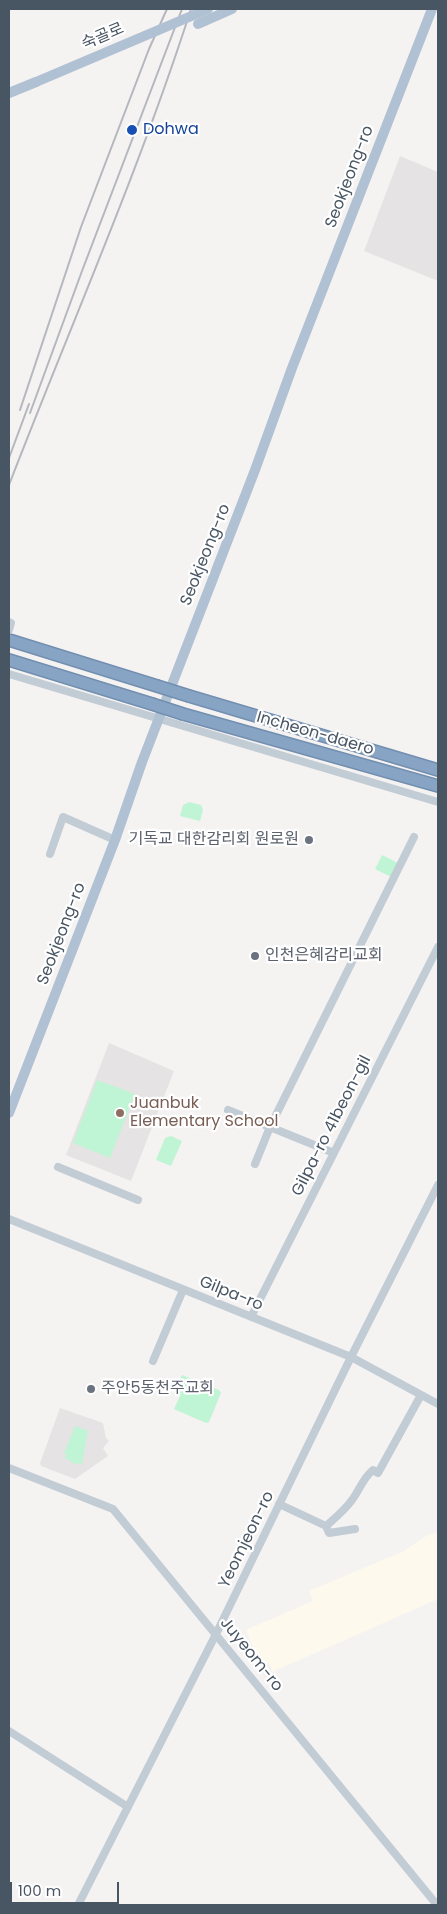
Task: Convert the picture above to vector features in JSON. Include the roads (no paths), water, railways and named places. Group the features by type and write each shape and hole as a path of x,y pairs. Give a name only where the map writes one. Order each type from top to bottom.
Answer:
{"highway":[{"name":"Incheon-daero","path":"9,640 438,770"},
{"name":"Incheon-daero","path":"13,661 183,714 438,788"}],"main road":[{"name":"숙골로","path":"9,93 208,9"},
{"path":"198,24 232,9"},
{"name":"Seokjeong-ro","path":"9,1113 115,840 158,719 255,470 292,368 432,9"}],"street":[{"path":"9,674 438,802"},
{"path":"50,854 63,818 115,840"},
{"path":"255,1164 270,1126 414,837"},
{"name":"Gilpa-ro 41beon-gil","path":"251,1317 438,947"},
{"path":"228,1110 334,1153"},
{"path":"58,1167 138,1200"},
{"name":"Yeomjeon-ro","path":"78,1905 216,1634 351,1357 438,1185"},
{"name":"Gilpa-ro","path":"9,1219 351,1357 438,1404"},
{"path":"154,1361 184,1290"},
{"path":"326,1526 353,1499 365,1477 373,1470 378,1473 421,1395"},
{"name":"Juyeom-ro","path":"9,1468 113,1509 438,1905"},
{"path":"279,1504 326,1526 329,1533 355,1529"},
{"path":"9,1730 128,1807"}],"railway":[{"path":"20,410 81,227 149,49 167,9"},
{"path":"30,413 182,9"},
{"path":"9,485 127,189 191,9"},
{"path":"9,458 29,404"}],"place":[{"name":"Dohwa","path":"132,130"},
{"name":"기독교 대한감리회 원로원","path":"309,840"},
{"name":"인천은혜감리교회","path":"255,956"},
{"name":"Juanbuk Elementary School","path":"120,1113"},
{"name":"주안5동천주교회","path":"91,1389"}]}
